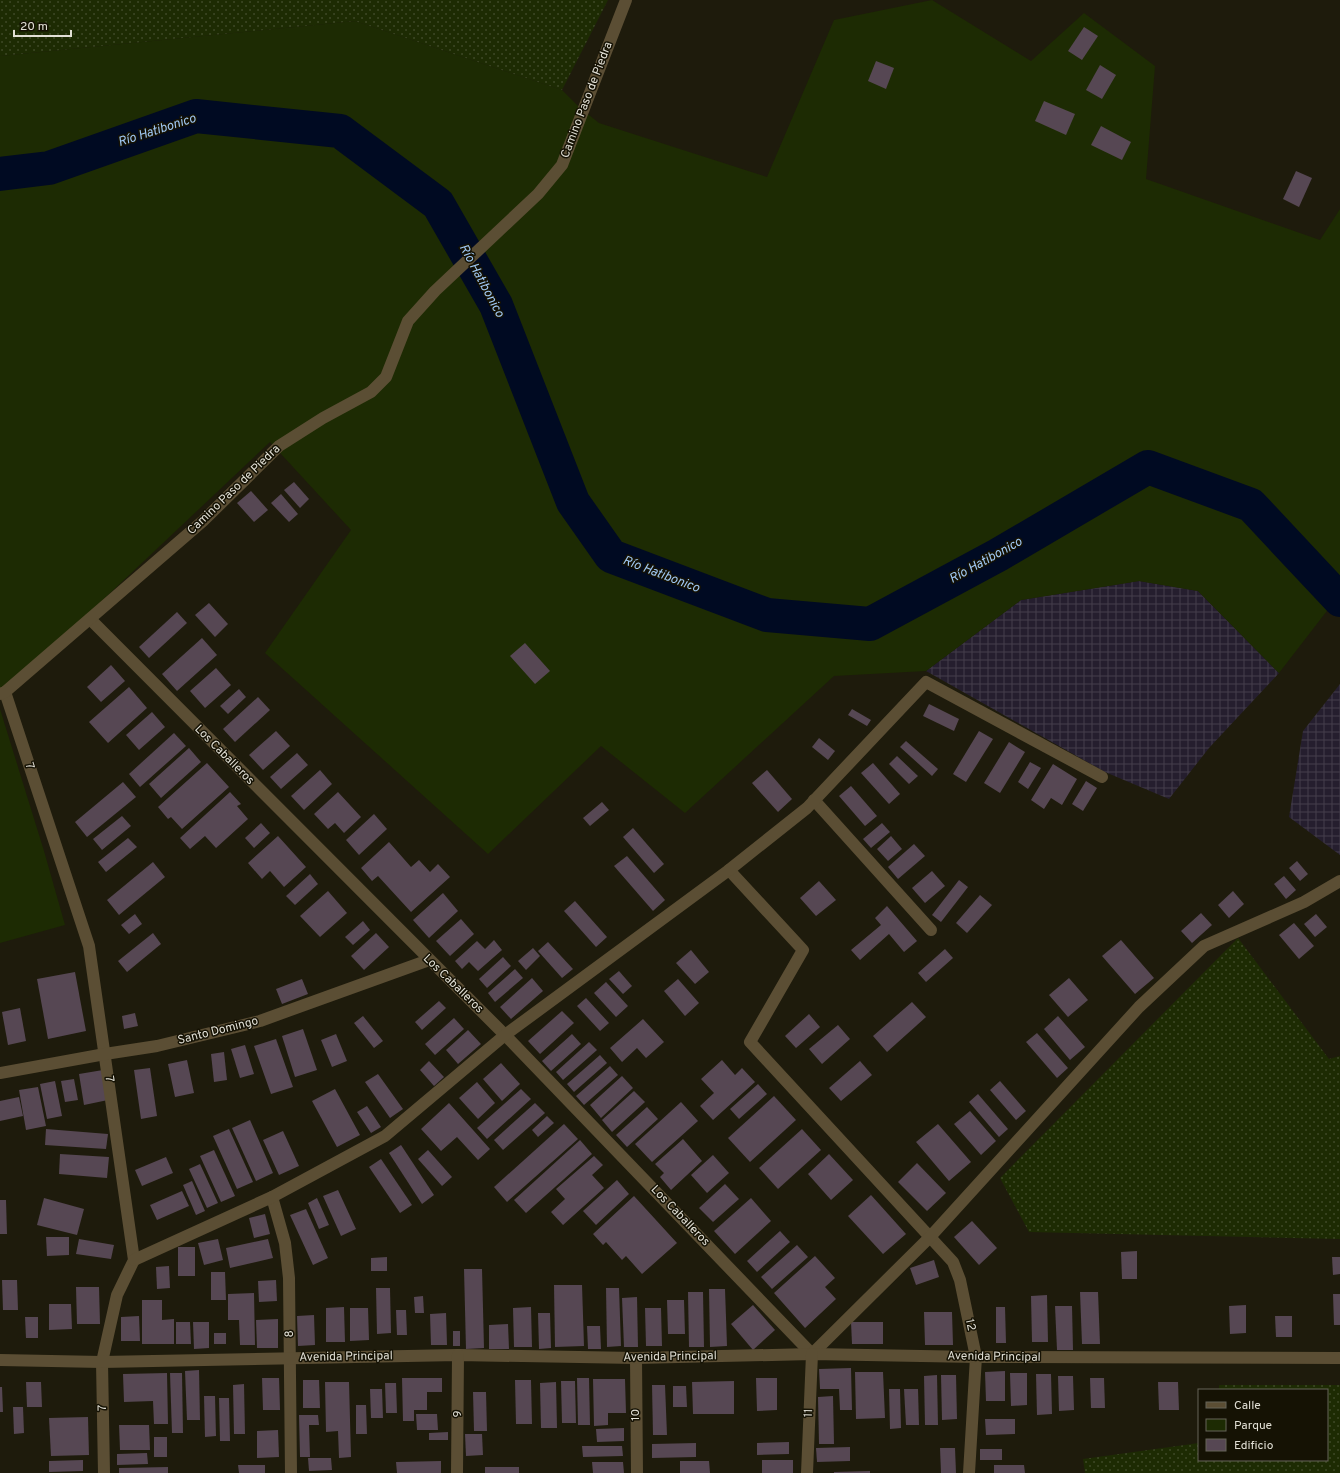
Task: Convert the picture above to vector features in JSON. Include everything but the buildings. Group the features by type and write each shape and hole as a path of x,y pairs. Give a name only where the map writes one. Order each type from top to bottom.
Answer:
{"street":[{"name":"Camino Paso de Piedra","path":"2,693 203,521 279,446 323,418 371,392 386,377 408,321 435,290 538,194 562,165 626,0"},
{"name":"Los Caballeros","path":"90,619 505,1035 812,1354"},
{"path":"134,1260 272,1197 385,1136 505,1035 729,870 807,808 926,682 1102,777"},
{"name":"7","path":"2,693 89,946 134,1260 117,1295 102,1362 104,1473"},
{"path":"814,800 931,930"},
{"name":"12","path":"729,870 803,950 750,1042 953,1262 960,1280 976,1357 969,1473"},
{"path":"812,1354 930,1237 1139,1006 1204,946 1304,902 1340,881"},
{"name":"Santo Domingo","path":"0,1073 157,1046 260,1021 429,960"},
{"name":"8","path":"272,1197 284,1243 289,1278 291,1473"},
{"name":"Avenida Principal","path":"0,1360 102,1362 290,1357 458,1355 636,1358 812,1354 976,1357 1340,1358"},
{"name":"11","path":"807,1473 812,1354"},
{"name":"9","path":"457,1473 458,1355"},
{"name":"10","path":"636,1358 637,1473"}],"shaded area":[{"path":"1139,581 1198,591 1279,673 1209,748 1169,799 1105,772 926,671 1021,600"},
{"path":"1340,684 1340,855 1289,817 1303,731"}],"green space":[{"path":"0,0 608,0 562,90 355,21 0,56"},
{"path":"932,0 1031,61 1084,13 1155,66 1146,179 1320,240 1340,209 1340,594 1279,673 1198,591 1139,581 1021,600 926,671 834,676 685,813 601,746 488,854 265,653 351,530 270,442 0,697 0,56 355,21 562,90 579,107 599,123 767,177 834,20"},
{"path":"0,709 44,851 65,925 0,943"},
{"path":"1238,938 1329,1059 1340,1056 1340,1239 1029,1232 1000,1178"},
{"path":"1219,1385 1340,1385 1340,1473 1085,1473 1083,1459 1198,1443 1198,1461 1328,1461 1328,1389 1219,1389"}],"waterway":[{"name":"Río Hatibonico","path":"0,174 49,168 196,116 340,131 438,204 496,305 573,502 611,556 767,615 870,624 998,555 1148,467 1251,505 1340,600"}]}
